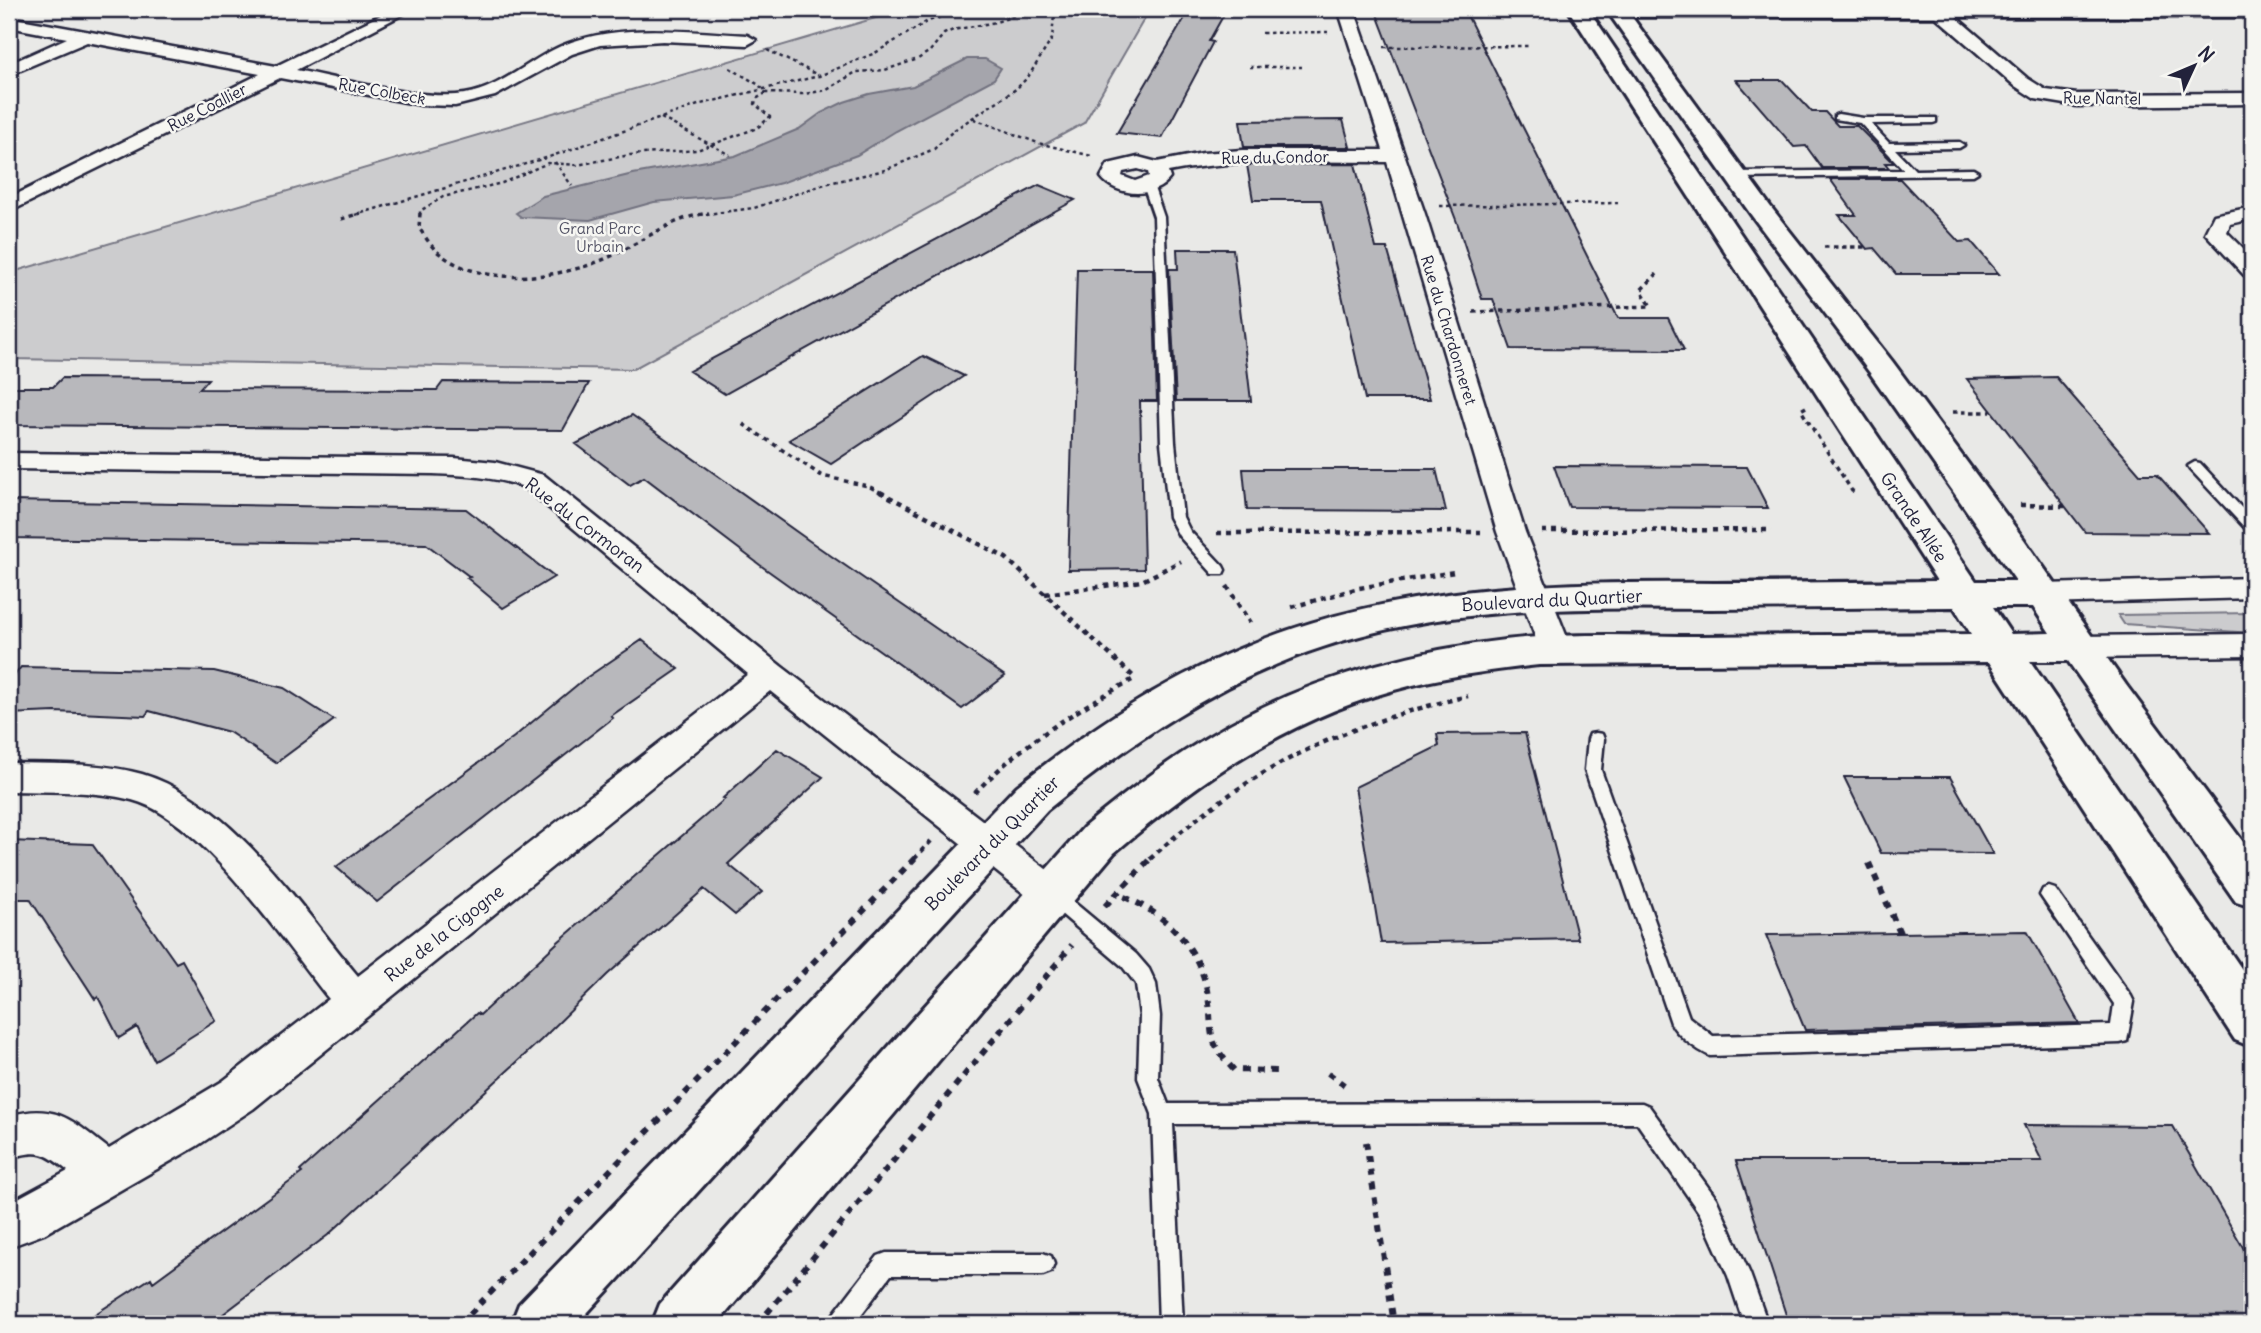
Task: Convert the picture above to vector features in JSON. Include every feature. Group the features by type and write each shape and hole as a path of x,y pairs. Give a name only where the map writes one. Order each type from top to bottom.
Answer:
{"main road":[{"name":"Grande Allée","path":"1578,9 1999,647 2252,1024"},
{"path":"1617,11 2045,593 2079,647 2252,888"},
{"name":"Boulevard du Quartier","path":"539,1324 1032,798 1105,739 1195,685 1253,657 1309,636 1380,618 1468,603 1535,597 2045,593"},
{"path":"680,1324 1050,893 1099,841 1181,773 1236,738 1294,709 1367,682 1413,670 1512,653 1556,650 2079,647"}],"street":[{"name":"Rue Coallier","path":"9,206 405,9"},
{"name":"Rue du Chardonneret","path":"1346,9 1411,206 1511,532 1556,650"},
{"path":"1617,11 2252,12"},
{"name":"Rue Nantel","path":"1940,12 2021,82 2040,95 2077,100 2252,99"},
{"name":"Rue Colbeck","path":"9,22 275,73 421,99 447,101 474,98 497,89 552,54 583,43 634,37 747,40"},
{"path":"9,37 33,27"},
{"path":"9,70 83,37"},
{"name":"Rue du Condor","path":"1152,177 1229,156 1394,156"},
{"path":"2252,213 2221,219 2216,233 2252,270"},
{"name":"Rue du Cormoran","path":"9,461 480,467 513,473 534,481 770,674 1050,893"},
{"path":"2045,593 2252,588"},
{"path":"2079,647 2252,645"},
{"name":"Rue de la Cigogne","path":"9,1225 28,1218 182,1131 238,1095 770,674"},
{"path":"9,777 86,779 139,787 185,809 230,849 356,1003"},
{"path":"9,1136 33,1130 57,1136 106,1174"}],"lane":[{"path":"1838,117 1863,121 1933,120"},
{"path":"1863,121 1913,174"},
{"path":"1886,146 1959,145"},
{"path":"1735,175 1973,172"},
{"path":"1152,177 1159,217 1168,443 1176,517 1184,533 1218,570"},
{"path":"2195,466 2252,527"},
{"path":"1596,738 1593,771 1681,1023 1710,1045 2119,1034 2124,1002 2049,895"},
{"path":"1050,893 1129,960 1142,975 1150,1016 1148,1078 1162,1114 1171,1324"},
{"path":"1162,1114 1642,1113 1708,1206 1739,1274 1756,1324"},
{"path":"840,1324 886,1265 1042,1264"}],"path":[{"path":"341,219 549,157 713,100 819,76 875,53 928,20 970,9"},
{"path":"1035,9 1054,12 1052,40 1028,76 999,102 954,130 934,149 905,163 825,184 771,204 683,219 605,259 546,276 513,278 463,267 438,253 419,228 420,211 443,197 502,183 540,166 590,163 630,155 688,151 712,145 765,122 770,117 755,104 756,99 766,93 804,94 827,90 856,72 891,69 918,59 930,51 944,34 953,30 996,22 1035,9"},
{"path":"1262,33 1356,40 1530,46"},
{"path":"747,40 819,76"},
{"path":"1250,67 1302,67"},
{"path":"730,68 759,85 766,93"},
{"path":"661,117 730,155"},
{"path":"973,118 1038,144 1101,158"},
{"path":"549,157 572,186"},
{"path":"1411,206 1618,203"},
{"path":"1817,247 1865,247"},
{"path":"1443,313 1651,306 1641,290 1657,274"},
{"name":"Grande Allée","path":"1801,410 1852,491"},
{"path":"1940,412 1991,412"},
{"path":"743,424 822,476 868,486 1006,558 1135,678"},
{"path":"2011,505 2065,506"},
{"path":"1184,533 1772,530"},
{"path":"1045,594 1142,581 1200,551"},
{"path":"1218,570 1250,623"},
{"path":"1119,890 1154,852 1197,815 1227,793 1282,760 1373,720 1412,708 1481,693"},
{"path":"980,787 995,772"},
{"path":"460,1324 923,849"},
{"path":"1869,863 1900,933"},
{"path":"1124,897 1144,904 1171,925 1188,946 1203,972 1213,1045 1234,1070 1278,1070"},
{"path":"758,1324 1060,960"},
{"path":"1328,1073 1344,1085 1356,1087"},
{"path":"1366,1138 1394,1324"}],"green space":[{"name":"Grand Parc Urbain","path":"906,9 1150,9 1084,123 633,369 9,359 9,273"},
{"path":"2252,613 2252,633 2124,624 2118,615"}],"shaded area":[{"path":"967,59 985,59 1001,68 994,79 857,155 781,183 733,195 654,202 590,220 521,217 516,213 543,196 633,174 735,156 799,129 821,113 844,102 869,94 913,86"}],"building":[{"path":"1190,9 1227,9 1209,41 1213,42 1162,138 1117,133"},
{"path":"1375,9 1464,9 1618,318 1668,318 1684,350 1511,349 1493,299 1482,299 1458,225"},
{"path":"1736,80 1782,80 1812,112 1825,112 1838,126 1857,126 1894,163 1885,163 1889,168 1822,168 1806,146 1794,147"},
{"path":"1343,120 1350,147 1244,147 1240,121"},
{"path":"1355,164 1376,248 1387,248 1430,399 1365,399 1321,200 1253,200 1247,165"},
{"path":"1830,179 1900,179 1959,242 1971,241 1999,274 1896,274 1874,248 1867,249 1839,215 1856,215"},
{"path":"1039,185 1075,200 725,394 689,371"},
{"path":"1177,249 1233,249 1251,401 1176,401 1169,269 1178,269"},
{"path":"1077,269 1153,269 1157,401 1140,401 1144,569 1068,570"},
{"path":"923,356 964,376 831,464 789,440"},
{"path":"2056,377 2140,474 2157,474 2209,533 2085,532 1967,379"},
{"path":"62,378 208,379 199,389 437,390 443,382 589,383 563,430 9,425 9,387 53,387"},
{"path":"632,415 1005,676 962,709 760,565 644,477 630,485 576,444"},
{"path":"1554,466 1747,467 1768,508 1569,507"},
{"path":"1243,469 1436,469 1446,511 1247,510"},
{"path":"9,501 466,509 554,577 503,608 467,578 470,577 426,544 9,538"},
{"path":"642,640 679,669 611,716 613,718 377,902 336,867 514,737 583,680"},
{"path":"21,667 214,671 284,688 334,720 276,763 229,732 149,711 145,716 55,712 9,714 9,683"},
{"path":"1525,733 1578,939 1381,943 1355,787 1439,746 1437,734"},
{"path":"777,749 823,777 728,864 762,892 735,915 704,889 607,975 541,1040 328,1235 210,1324 80,1324 151,1278 153,1282 302,1173 300,1171 477,1013 480,1015 558,942 725,799 723,798"},
{"path":"1844,777 1950,777 1993,854 1881,853"},
{"path":"9,841 92,844 176,963 182,960 216,1021 154,1060 137,1027 119,1038 98,997 95,999 30,899 9,899"},
{"path":"2027,931 2079,1023 1805,1030 1766,935"},
{"path":"2024,1125 2173,1126 2252,1263 2252,1324 1789,1324 1736,1161 2042,1161"}]}
